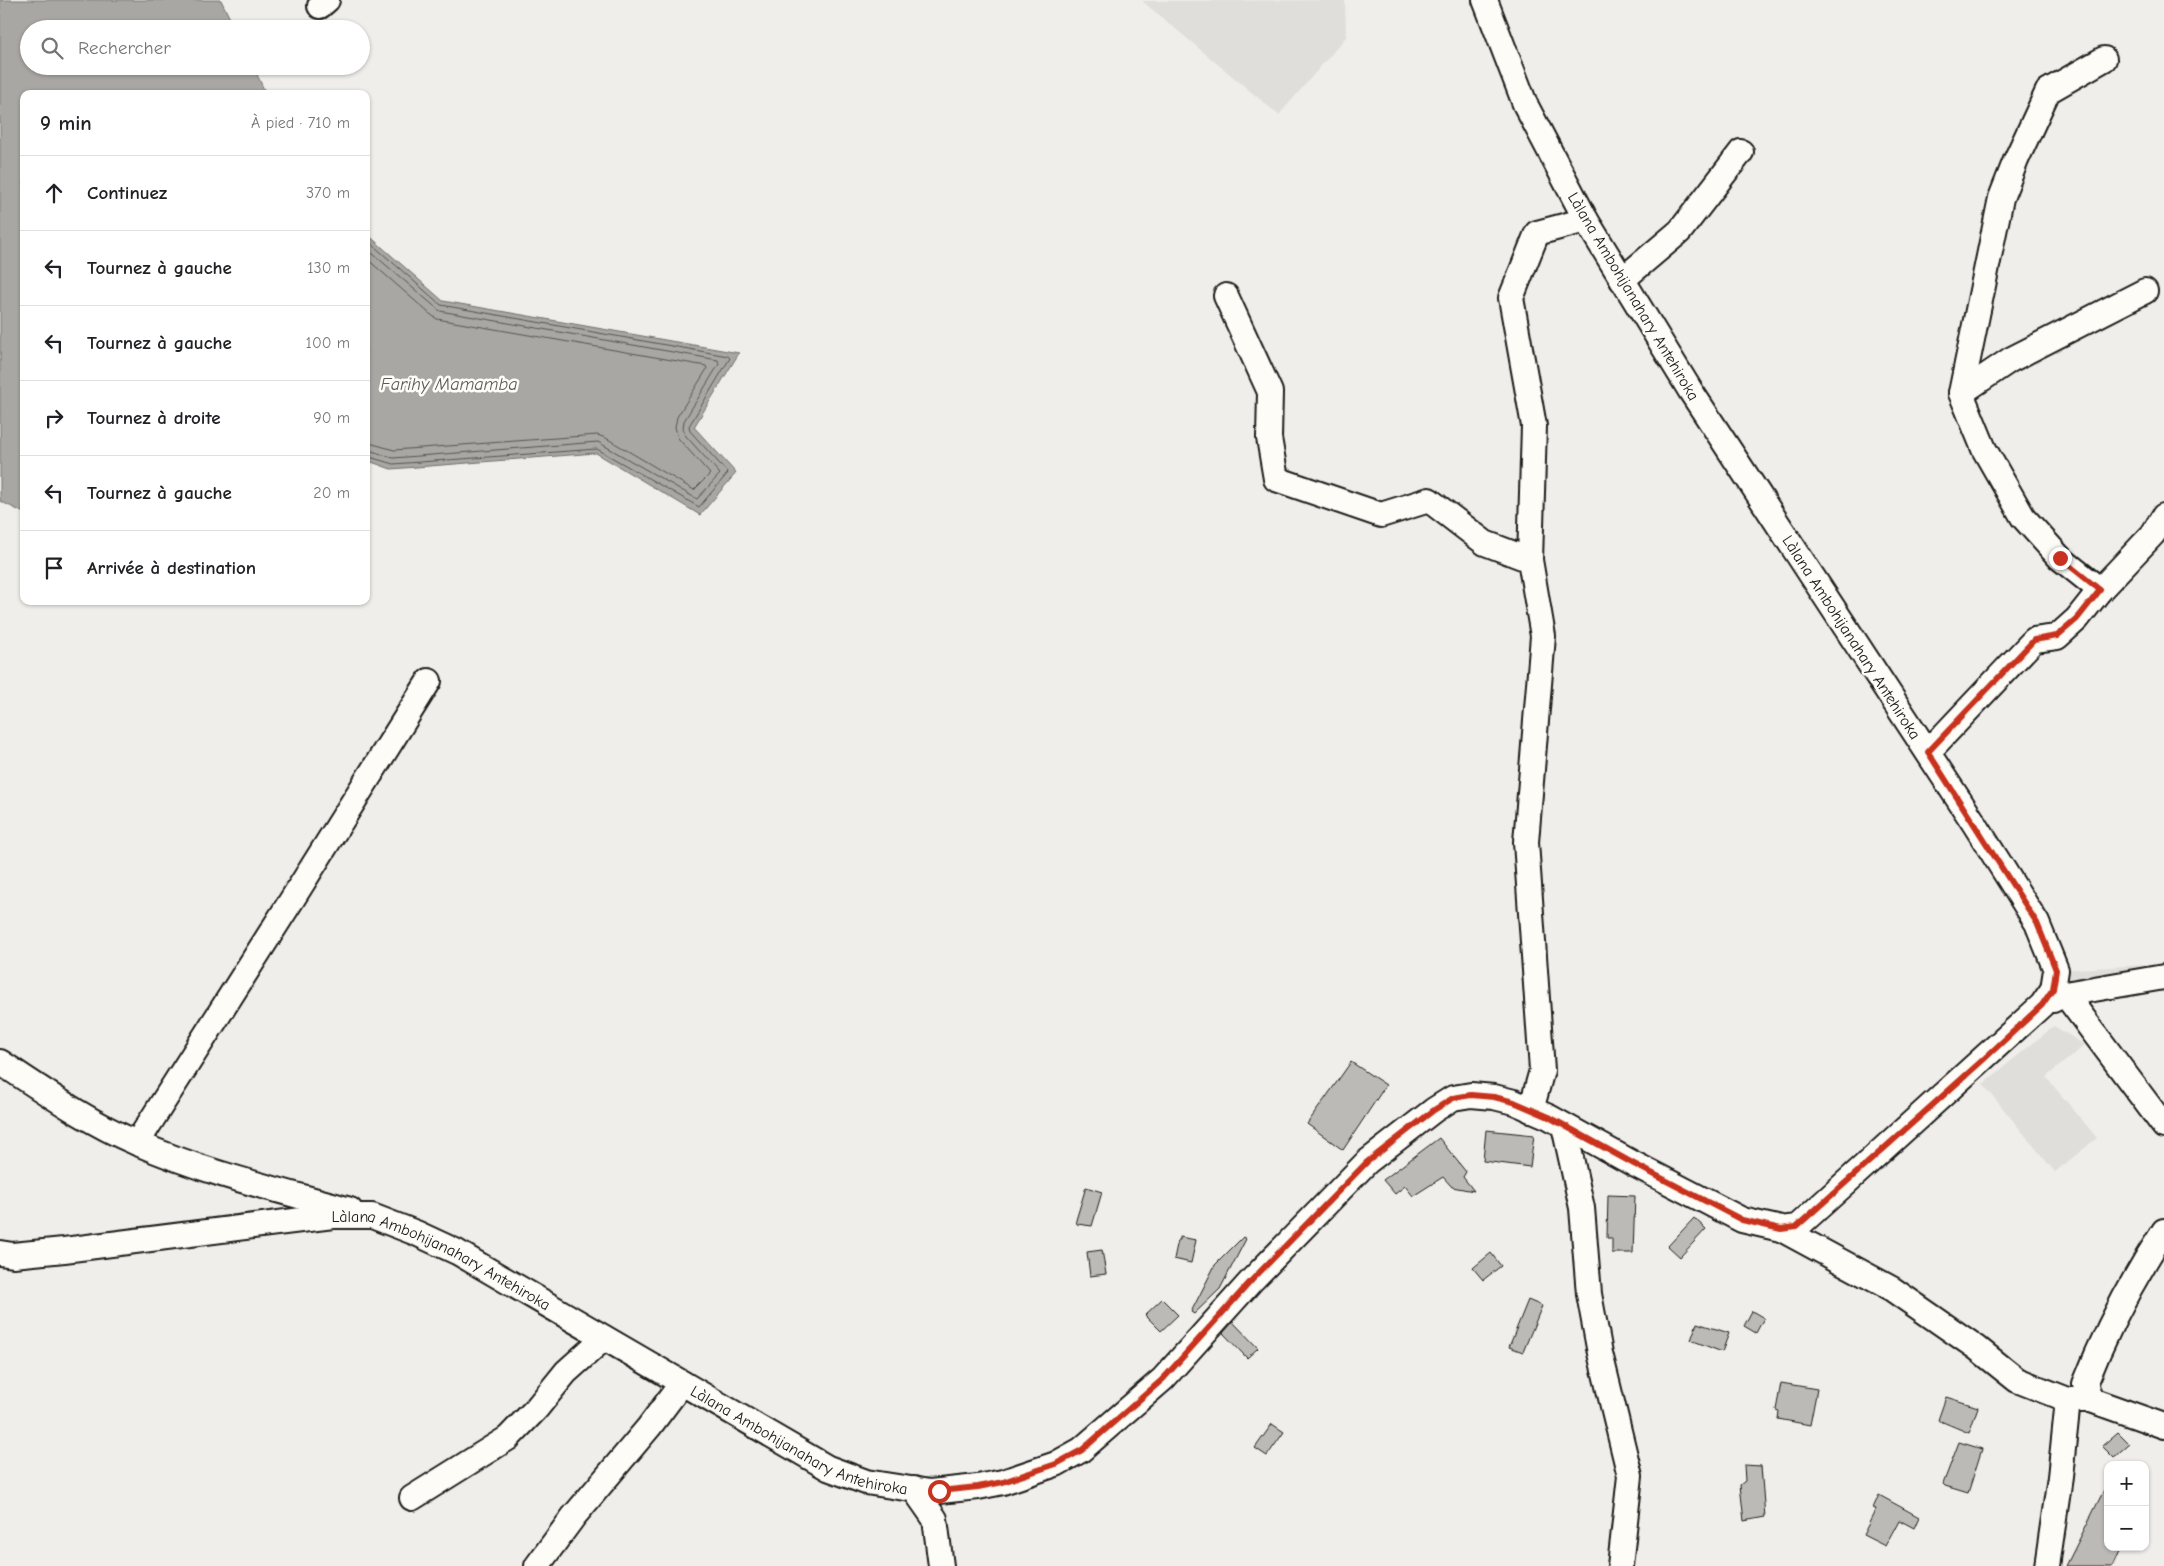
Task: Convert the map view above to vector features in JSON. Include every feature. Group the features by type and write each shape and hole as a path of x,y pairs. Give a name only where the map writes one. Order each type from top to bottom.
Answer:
{"street":[{"name":"Làlana Ambohijanahary Antehiroka","path":"0,1253 13,1255 64,1250 333,1216 372,1216 416,1233 457,1252 828,1468 866,1482 939,1491 1003,1482 1056,1464 1082,1450 1163,1379 1252,1280 1367,1162 1434,1110 1453,1098 1471,1095 1494,1097 1514,1102 1549,1117 1742,1220 1781,1229 1796,1227 2042,1005 2053,989 2056,970 2037,923 1928,752 1695,398 1586,220 1525,104 1485,0"},
{"path":"2100,590 2060,558 2022,517 1984,449 1961,393 2001,198 2016,160 2048,91 2104,59"},
{"path":"1622,280 1680,231 1741,152"},
{"path":"1531,1110 1542,1070 1526,842 1543,636 1530,560 1534,426 1510,298 1537,233 1586,220"},
{"path":"1961,393 2010,360 2145,291"},
{"path":"1226,296 1270,392 1269,438 1276,480 1381,515 1429,500 1485,543 1530,560"},
{"path":"1928,752 2034,640 2057,636 2077,619 2100,590 2153,534 2164,516"},
{"path":"137,1143 294,898 429,681"},
{"path":"2042,1005 2064,994 2164,977"},
{"path":"2064,994 2164,1126"},
{"path":"0,1062 92,1122 137,1143 204,1168 372,1216"},
{"path":"1564,1126 1582,1208 1589,1294 1600,1353 1630,1476 1620,1566"},
{"path":"1781,1229 1892,1289 1978,1348 2017,1380 2068,1400 2091,1400 2164,1426"},
{"path":"2091,1400 2085,1384 2103,1339 2140,1268 2164,1232"},
{"path":"412,1498 508,1438 536,1409 566,1372 604,1338"},
{"path":"536,1566 574,1516 649,1427 682,1384"},
{"path":"2047,1566 2060,1477 2068,1400"},
{"path":"914,1489 935,1520 942,1566"}],"shaded area":[{"path":"1345,0 1346,37 1279,115 1142,1"},
{"path":"2164,964 2164,990 2042,1005 2056,970"},
{"path":"2054,1026 2085,1045 2046,1077 2097,1138 2055,1172 1983,1084"}],"water":[{"path":"0,0 221,0 231,20 20,20 20,75 257,75 264,90 20,90 20,511 0,501"},
{"name":"Farihy Mamamba","path":"370,237 443,301 739,353 694,427 736,473 700,515 596,453 391,469 370,461"}],"building":[{"path":"1351,1062 1386,1085 1343,1150 1307,1124"},
{"path":"1486,1130 1534,1135 1530,1167 1483,1161"},
{"path":"1439,1138 1466,1172 1463,1177 1474,1191 1452,1187 1443,1177 1413,1196 1405,1186 1395,1194 1383,1180"},
{"path":"1086,1187 1102,1192 1092,1226 1077,1224 1076,1220"},
{"path":"1608,1195 1635,1196 1633,1253 1612,1253 1612,1238 1607,1238"},
{"path":"1694,1218 1706,1229 1680,1257 1668,1246"},
{"path":"1180,1237 1196,1240 1191,1263 1174,1259"},
{"path":"1243,1237 1246,1239 1220,1289 1194,1314 1191,1312 1215,1265"},
{"path":"1102,1250 1106,1274 1090,1276 1087,1252"},
{"path":"1491,1253 1501,1266 1483,1280 1473,1268"},
{"path":"1162,1299 1178,1315 1161,1331 1145,1315"},
{"path":"1528,1300 1542,1306 1523,1352 1509,1347"},
{"path":"1752,1311 1764,1318 1756,1333 1744,1326"},
{"path":"1233,1322 1258,1348 1247,1358 1223,1333"},
{"path":"1697,1323 1729,1333 1722,1352 1691,1340"},
{"path":"1781,1383 1817,1389 1810,1425 1778,1419 1779,1411 1776,1410"},
{"path":"1946,1397 1978,1407 1969,1433 1938,1420"},
{"path":"1272,1424 1284,1432 1267,1456 1255,1448"},
{"path":"2118,1432 2130,1444 2114,1458 2102,1446"},
{"path":"1959,1442 1982,1449 1968,1493 1943,1484"},
{"path":"1744,1465 1761,1466 1765,1517 1744,1521 1740,1485 1745,1481"},
{"path":"2104,1490 2104,1551 2120,1551 2113,1566 2066,1566"},
{"path":"1879,1495 1919,1517 1914,1528 1899,1520 1885,1546 1863,1535 1876,1509 1873,1508"}],"route":[{"path":"939,1491 1003,1482 1056,1464 1082,1450 1163,1379 1252,1280 1367,1162 1434,1110 1453,1098 1471,1095 1494,1097 1514,1102 1549,1117 1742,1220 1781,1229 1796,1227 1984,1059 2042,1005 2053,989 2056,970 2037,923 1928,752 2034,640 2057,636 2077,619 2100,590 2060,558"}]}
